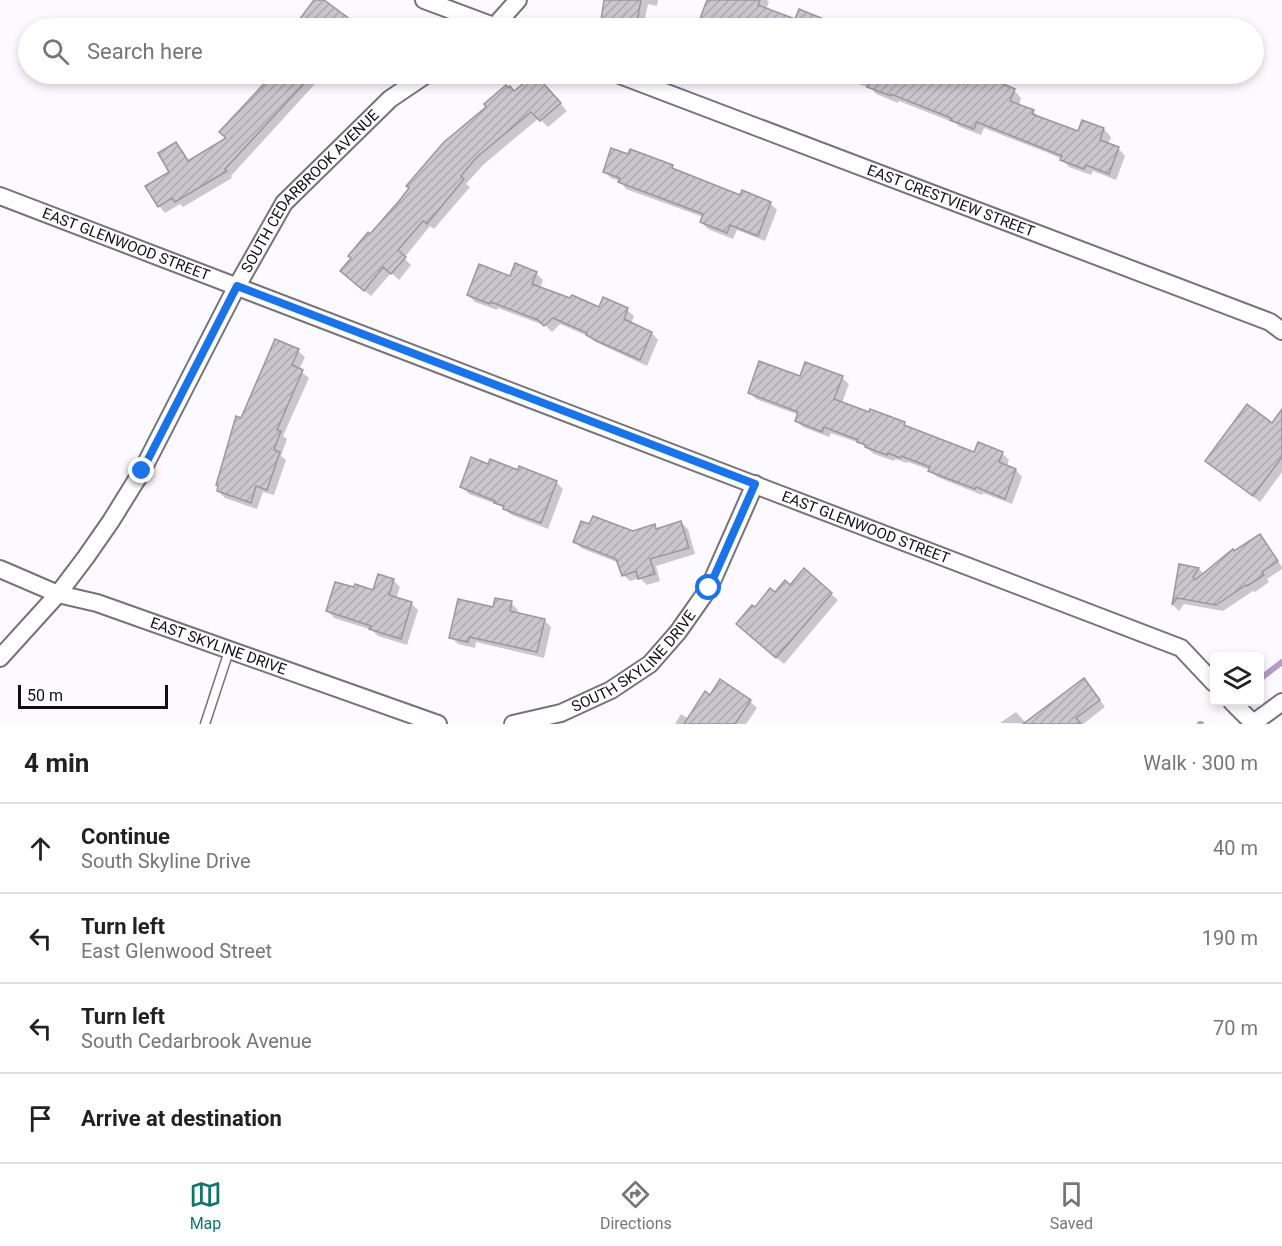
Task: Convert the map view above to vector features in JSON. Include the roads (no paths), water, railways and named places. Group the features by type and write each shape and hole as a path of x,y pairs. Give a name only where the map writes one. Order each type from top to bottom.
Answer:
{"street":[{"path":"424,0 470,18"},
{"path":"504,18 518,0"},
{"name":"SOUTH CEDARBROOK AVENUE","path":"0,657 58,594 86,557 142,471 237,286 284,203 390,99 412,84"},
{"name":"EAST CRESTVIEW STREET","path":"643,84 1270,322 1282,331"},
{"name":"EAST GLENWOOD STREET","path":"0,196 1181,648 1210,678"},
{"name":"SOUTH SKYLINE DRIVE","path":"513,724 561,713 612,690 650,664 678,632 709,588 755,484"},
{"name":"EAST SKYLINE DRIVE","path":"0,569 58,594 97,603 438,724"},
{"path":"1236,706 1253,724 1282,702"}],"lane":[{"path":"205,724 229,651"}],"waterway":[{"path":"1264,676 1282,662"}]}
